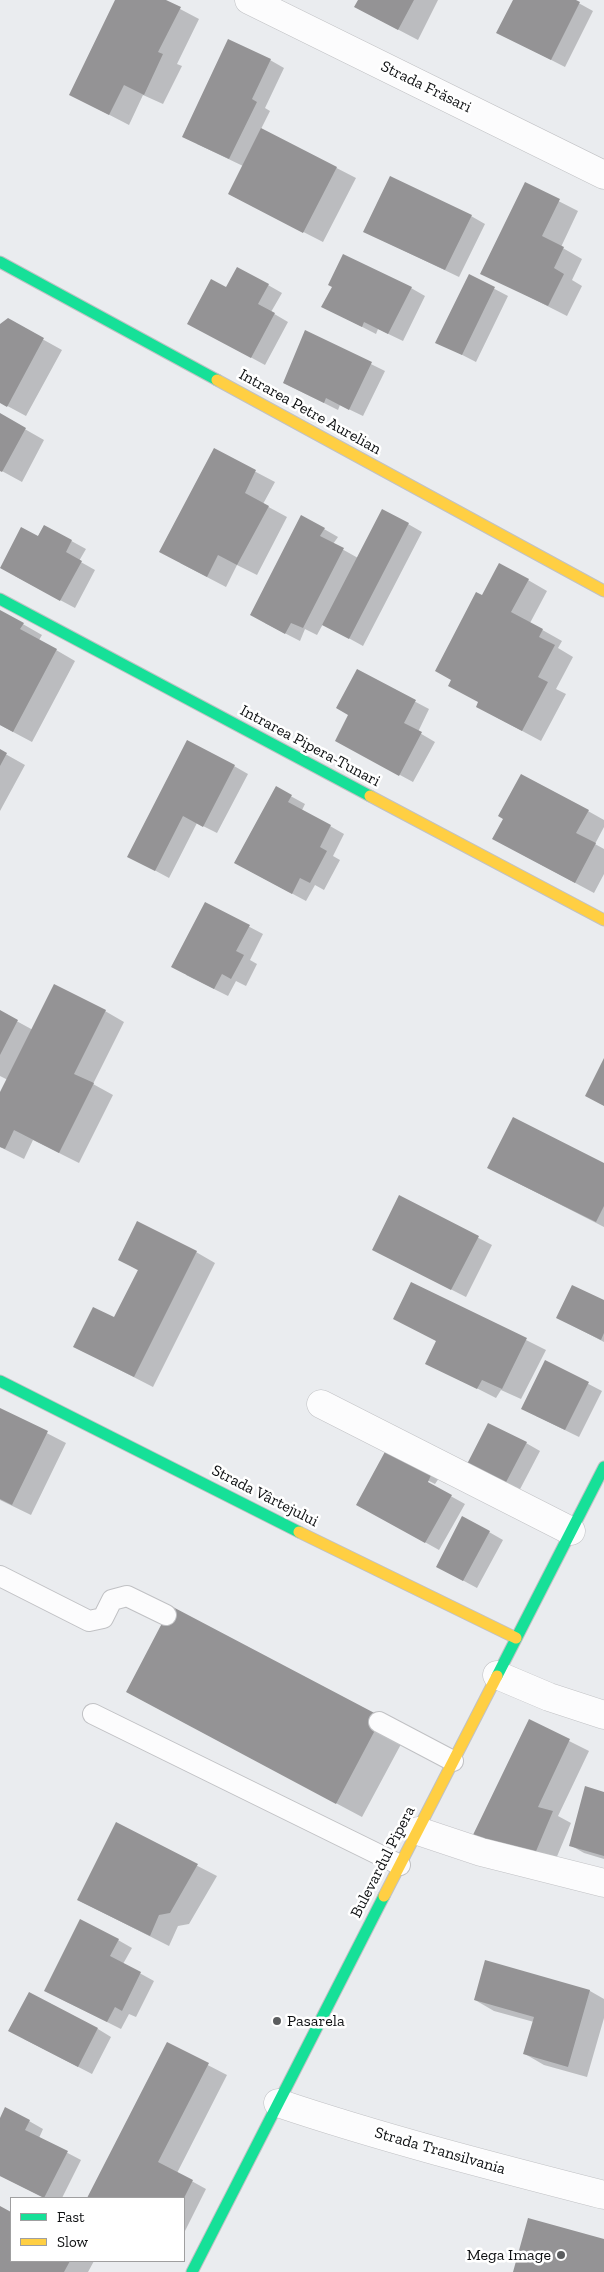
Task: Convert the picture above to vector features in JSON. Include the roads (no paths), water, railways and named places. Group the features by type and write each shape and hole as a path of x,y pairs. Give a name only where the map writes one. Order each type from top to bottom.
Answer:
{"street":[{"name":"Strada Frăsari","path":"248,0 604,175"},
{"name":"Intrarea Petre Aurelian","path":"0,262 604,590"},
{"name":"Intrarea Pipera-Tunari","path":"0,599 604,920"},
{"name":"Strada Vârtejului","path":"0,1381 453,1609 516,1638"},
{"path":"322,1404 571,1531"},
{"name":"Bulevardul Pipera","path":"192,2272 604,1467"},
{"path":"497,1675 549,1697 604,1715"},
{"path":"418,1831 481,1852 604,1883"},
{"name":"Strada Transilvania","path":"278,2103 494,2166 604,2195"}],"lane":[{"path":"0,1576 89,1621 103,1618 112,1600 126,1596 166,1615"},
{"path":"93,1714 400,1865"},
{"path":"379,1722 453,1761"}],"place":[{"name":"Pasarela","path":"277,2021"},
{"name":"Mega Image","path":"561,2255"}]}
